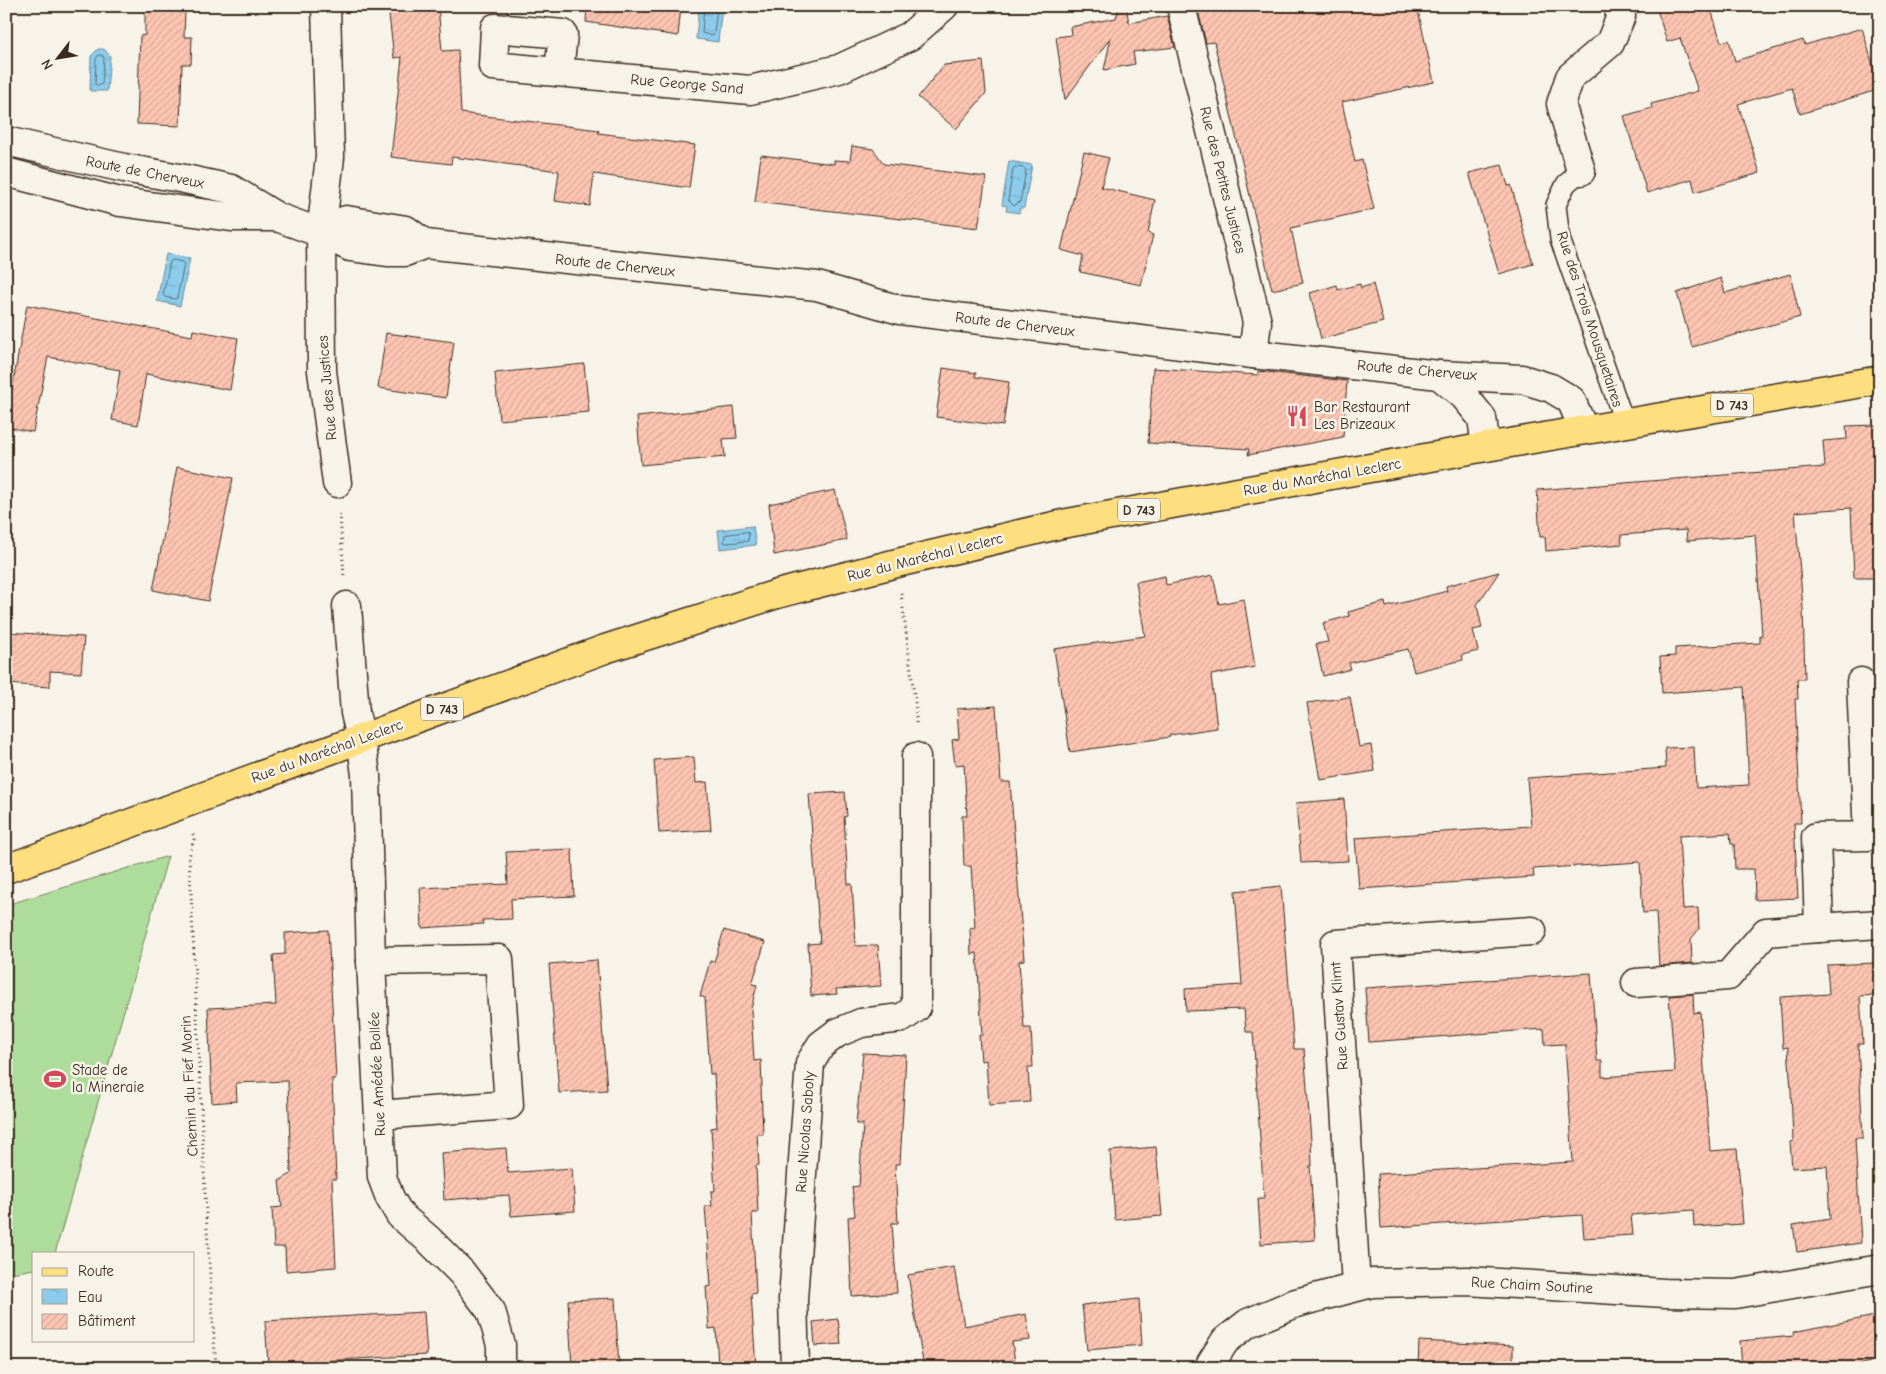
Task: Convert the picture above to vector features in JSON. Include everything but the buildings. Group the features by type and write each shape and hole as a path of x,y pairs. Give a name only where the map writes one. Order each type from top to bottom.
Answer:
{"main road":[{"name":"Rue du Maréchal Leclerc","path":"6,869 605,649 777,594 1062,524 1486,447 1880,380"}],"street":[{"name":"Rue des Justices","path":"326,6 330,157 321,233 322,371 337,483"},
{"name":"Rue George Sand","path":"559,72 750,90 839,68 910,36 944,6"},
{"name":"Rue des Petites Justices","path":"1181,6 1258,322 1253,354"},
{"name":"Rue des Trois Mousquetaires","path":"1580,171 1561,104 1570,77 1610,43 1621,16 1618,6"},
{"name":"Route de Cherveux","path":"6,141 114,166 231,189 277,217 321,233 346,220 406,230 425,244 817,286 900,310 1439,375 1522,379 1551,388 1570,400 1584,430"},
{"name":"Route de Cherveux","path":"6,172 120,202 231,217 277,217"},
{"path":"1439,375 1464,396 1482,418 1486,447"},
{"path":"346,606 356,713 361,738"},
{"path":"1819,928 1816,837 1868,836 1861,682"},
{"name":"Rue Amédée Bollée","path":"361,738 366,775 370,961 382,1177 390,1198 400,1216 428,1239 462,1273 492,1311 501,1345 501,1368"},
{"name":"Rue Nicolas Saboly","path":"795,1368 793,1299 810,1063 821,1045 837,1033 861,1023 902,1018 916,1008 916,757"},
{"path":"1636,983 1728,976 1766,932 1880,924"},
{"name":"Rue Gustav Klimt","path":"1356,1286 1334,944 1532,931"},
{"path":"370,961 499,959 509,1105 379,1115"},
{"name":"Rue Chaim Soutine","path":"1210,1368 1211,1363 1225,1341 1248,1324 1296,1303 1372,1283 1467,1281 1665,1293 1735,1294 1880,1269"}],"lane":[{"name":"Rue des Trois Mousquetaires","path":"1580,171 1566,184 1556,205 1560,240 1625,424"}],"path":[{"path":"337,483 346,606"},
{"path":"897,563 916,710 916,757"},
{"name":"Chemin du Fief Morin","path":"187,804 194,839 190,857 191,892 206,1213 216,1368"}],"green space":[{"name":"Stade de la Mineraie","path":"168,856 55,1252 32,1252 32,1269 6,1274 6,905"}],"water":[{"path":"699,6 722,6 718,42 696,39"},
{"path":"98,49 104,49 110,56 107,91 90,91 91,56"},
{"path":"1009,161 1032,165 1024,208 1020,208 1019,213 1006,211 1007,206 1002,205"},
{"path":"166,254 190,258 180,306 157,301"},
{"path":"753,526 756,545 720,549 718,530"}],"place":[{"name":"Bar Restaurant Les Brizeaux","path":"1297,416"},
{"name":"Stade de la Mineraie","path":"55,1079"}]}
